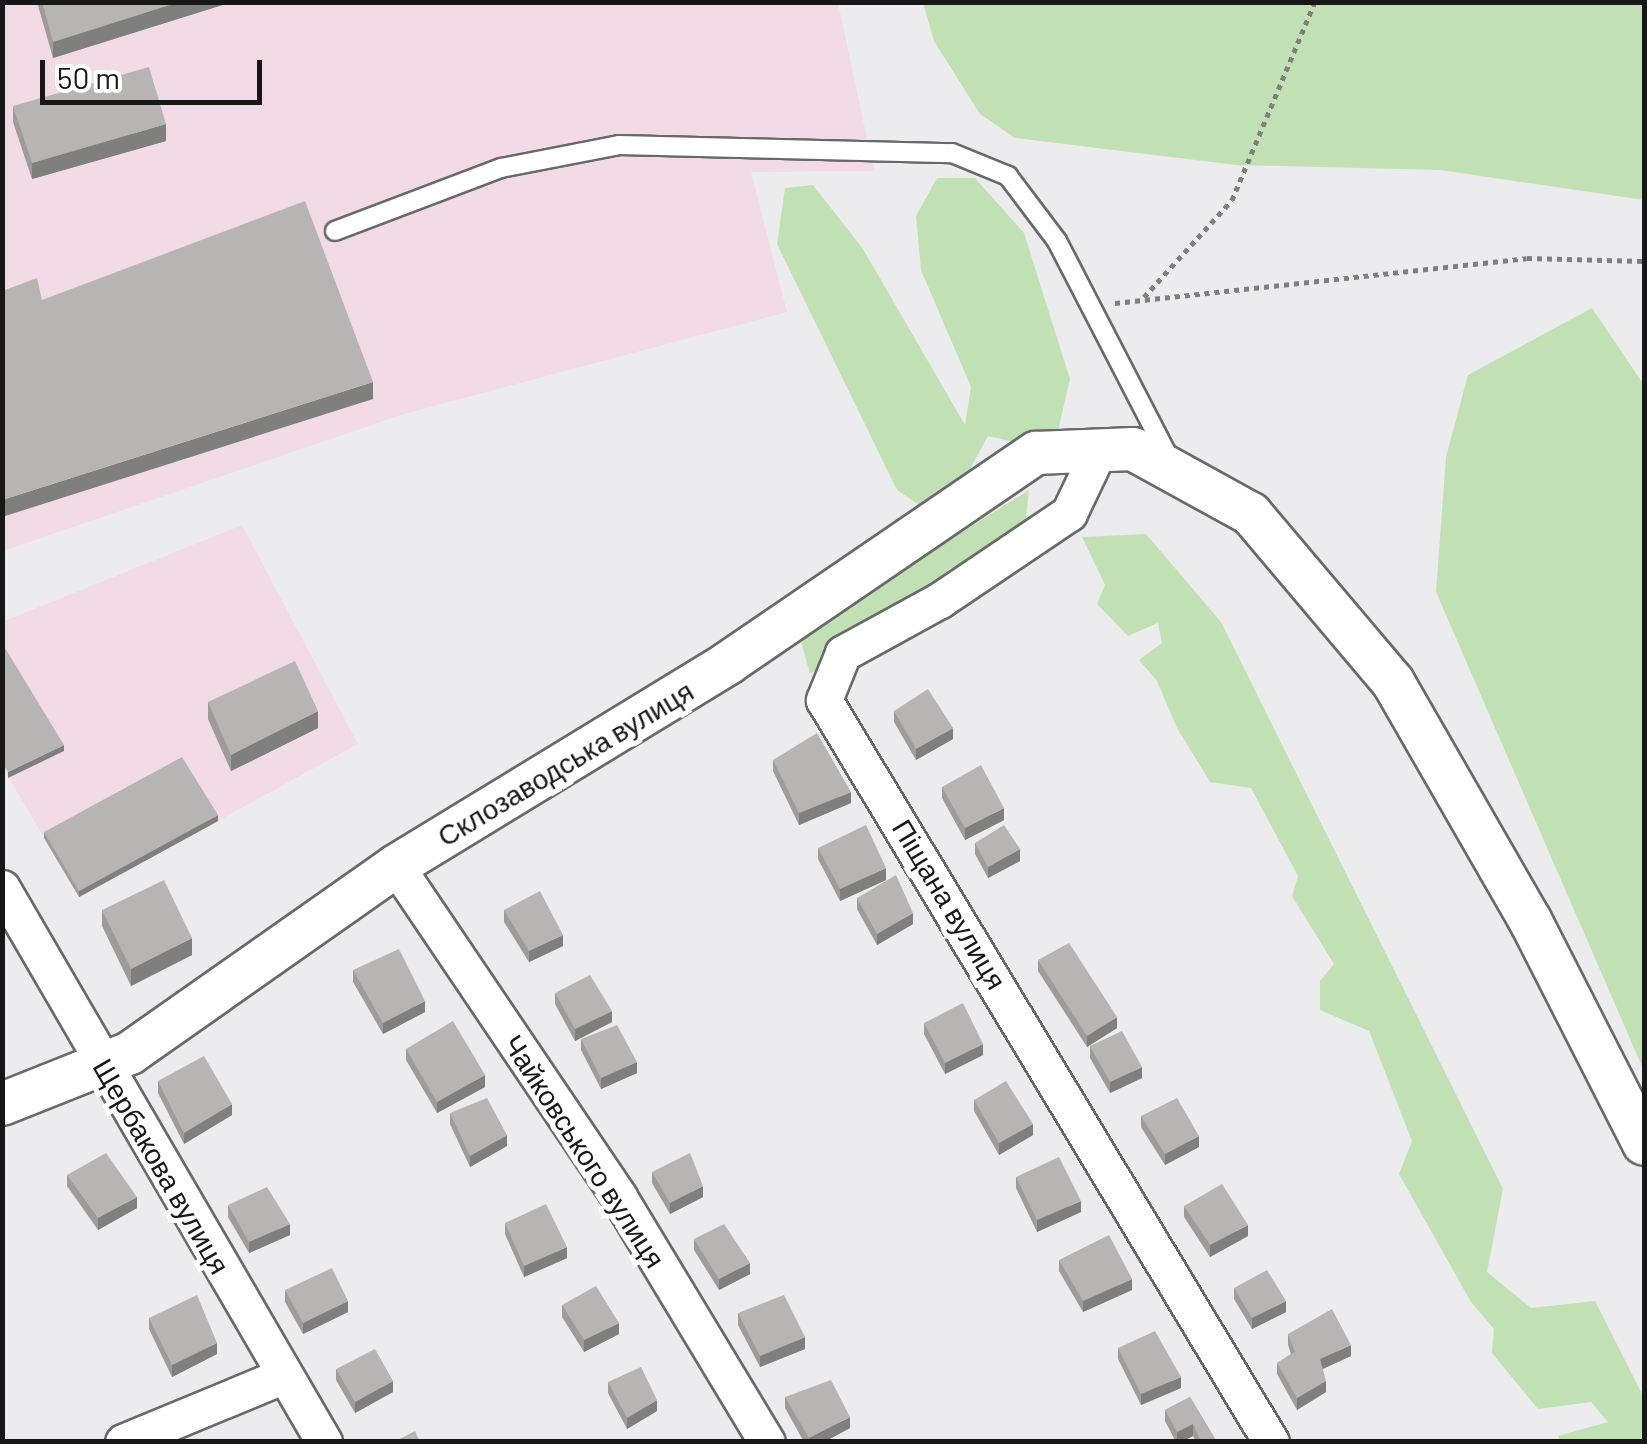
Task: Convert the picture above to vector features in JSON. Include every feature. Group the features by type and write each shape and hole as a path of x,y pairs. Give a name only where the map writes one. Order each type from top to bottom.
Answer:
{"street":[{"path":"1116,450 1176,473 1252,514 1393,682 1530,920 1644,1144"},
{"name":"Склозаводська вулиця","path":"2,1104 130,1053 396,866 728,663 1036,453 1116,450"},
{"name":"Піщана вулиця","path":"1116,450 1069,513 940,600 843,653 824,700 1271,1442"},
{"name":"Чайковського вулиця","path":"396,866 620,1197 766,1442"},
{"name":"Щербакова вулиця","path":"2,888 324,1442"},
{"path":"123,1442 284,1375"}],"lane":[{"path":"335,231 501,168 619,144 952,153 1008,176 1094,306 1176,473"}],"path":[{"path":"1142,299 1232,200 1315,2"},
{"path":"1094,306 1526,258 1644,260"}],"shaded area":[{"path":"2,3 838,3 874,171 751,172 787,312 404,414 3,551"},
{"path":"242,525 358,744 79,897 3,768 2,622"}],"green space":[{"path":"923,3 1644,3 1644,200 1440,170 1236,165 1015,138 980,114 934,41"},
{"path":"937,178 975,178 1024,233 1070,379 1058,431 1031,446 988,436 963,482 928,511 897,490 777,244 785,188 813,185 863,249 965,425 971,387 921,270 916,216"},
{"path":"1592,308 1644,385 1644,1071 1436,592 1446,457 1468,375"},
{"path":"1029,490 1023,544 965,573 951,568 888,622 810,674 799,634"},
{"path":"1146,534 1221,622 1503,1189 1487,1272 1531,1308 1595,1301 1644,1398 1644,1441 1560,1441 1558,1436 1608,1422 1591,1402 1538,1409 1492,1353 1494,1329 1471,1302 1399,1174 1412,1141 1369,1031 1320,1010 1320,981 1334,964 1292,896 1298,876 1251,788 1210,782 1177,728 1157,681 1139,660 1162,643 1158,623 1128,636 1097,604 1105,585 1082,537"}],"building":[{"path":"42,2 179,2 53,42"},
{"path":"149,67 166,124 32,163 13,106"},
{"path":"305,201 373,382 2,500 2,291 37,278 42,300"},
{"path":"2,643 64,745 8,772 2,762"},
{"path":"295,661 318,711 231,755 208,702"},
{"path":"928,689 953,728 916,749 894,711"},
{"path":"817,733 851,792 799,813 773,760"},
{"path":"182,757 218,815 79,891 44,832"},
{"path":"981,765 1004,808 965,828 942,787"},
{"path":"866,825 886,868 840,889 818,848"},
{"path":"1004,825 1020,849 988,867 975,843"},
{"path":"896,875 913,913 877,934 857,898"},
{"path":"164,880 192,938 131,969 102,910"},
{"path":"540,891 563,935 529,951 504,910"},
{"path":"1069,943 1117,1017 1087,1036 1038,960"},
{"path":"399,949 425,1001 383,1023 353,970"},
{"path":"590,975 612,1011 575,1029 555,993"},
{"path":"963,1003 983,1044 945,1063 924,1023"},
{"path":"453,1021 485,1075 437,1102 406,1049"},
{"path":"617,1025 637,1062 601,1078 581,1039"},
{"path":"1122,1031 1142,1067 1110,1082 1090,1046"},
{"path":"204,1056 232,1104 184,1133 158,1081"},
{"path":"1006,1081 1033,1124 999,1143 974,1100"},
{"path":"487,1098 507,1135 470,1156 450,1113"},
{"path":"1177,1098 1199,1136 1165,1154 1141,1116"},
{"path":"106,1153 137,1197 98,1218 67,1175"},
{"path":"690,1153 703,1186 670,1203 652,1172"},
{"path":"1059,1157 1081,1201 1037,1220 1016,1177"},
{"path":"1222,1184 1248,1225 1210,1245 1184,1206"},
{"path":"267,1187 290,1224 249,1242 228,1205"},
{"path":"546,1204 567,1247 524,1266 505,1223"},
{"path":"724,1224 750,1263 719,1279 694,1239"},
{"path":"1109,1235 1132,1279 1083,1301 1059,1260"},
{"path":"332,1268 348,1301 303,1323 285,1290"},
{"path":"1267,1270 1286,1301 1252,1318 1234,1288"},
{"path":"596,1286 619,1323 584,1340 562,1305"},
{"path":"197,1295 217,1343 172,1365 149,1318"},
{"path":"784,1295 805,1337 760,1356 738,1313"},
{"path":"1332,1309 1351,1345 1320,1359 1326,1381 1297,1398 1277,1363 1295,1352 1288,1334"},
{"path":"1155,1331 1181,1377 1141,1394 1118,1348"},
{"path":"375,1349 393,1381 355,1402 336,1369"},
{"path":"641,1367 657,1400 627,1418 608,1382"},
{"path":"831,1380 850,1417 809,1438 785,1397"},
{"path":"1190,1397 1217,1442 1201,1442 1193,1424 1177,1432 1165,1410"},
{"path":"415,1431 420,1442 394,1442"}]}
